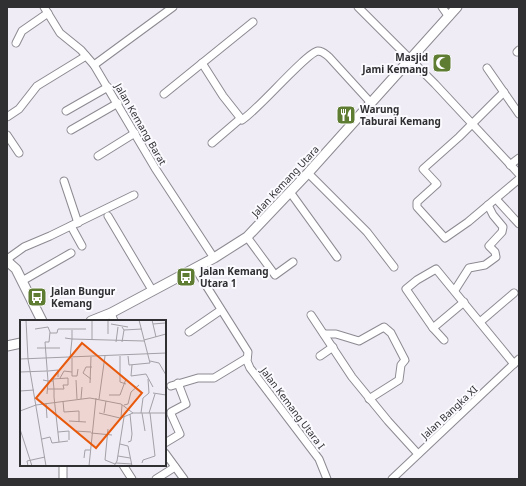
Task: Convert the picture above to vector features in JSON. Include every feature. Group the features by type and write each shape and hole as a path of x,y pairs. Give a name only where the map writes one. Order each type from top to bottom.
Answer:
{"street":[{"path":"94,65 173,7"},
{"path":"358,7 411,59 471,125 519,174"},
{"path":"442,7 449,17"},
{"name":"Jalan Kemang Utara","path":"96,320 113,317 152,290 214,258 247,237 308,173 457,7"},
{"path":"16,43 22,32 46,10"},
{"name":"Jalan Kemang Barat","path":"46,10 60,33 94,65 169,190 214,258"},
{"path":"164,94 253,22"},
{"path":"212,142 240,119 244,119 307,58 318,51 324,52 371,103"},
{"path":"7,117 19,109 37,86 86,56"},
{"path":"202,63 240,119"},
{"path":"487,68 519,114"},
{"path":"66,111 108,87"},
{"path":"504,92 464,132 423,168 437,184 417,202 417,207 445,238 496,199 519,179"},
{"path":"72,130 118,104"},
{"path":"98,156 135,133"},
{"path":"7,135 20,153"},
{"path":"510,165 519,158"},
{"path":"308,173 367,232 394,267"},
{"path":"64,181 78,223"},
{"path":"290,192 337,257"},
{"path":"42,320 16,269 7,261 14,253 24,247 78,223 134,195"},
{"path":"496,199 519,224"},
{"path":"455,290 470,268 485,265 496,258 495,252 489,246 502,232 503,227 493,215 488,205"},
{"path":"108,216 152,290"},
{"path":"71,226 82,246"},
{"path":"247,237 275,274 293,262"},
{"path":"22,281 71,253"},
{"name":"Jalan Kemang Utara I","path":"195,268 248,352 247,358 250,368 319,459 327,479"},
{"path":"444,340 418,309 406,288 436,269 455,290 480,322 516,361"},
{"path":"480,322 514,293"},
{"path":"433,328 464,302"},
{"path":"189,332 221,310"},
{"path":"311,315 352,377 418,454"},
{"path":"324,334 336,334 359,341 384,327 389,330 405,360 401,366 401,377 399,380 370,399"},
{"path":"7,346 20,344"},
{"path":"320,356 333,347"},
{"path":"166,442 180,434 170,412 186,404 175,384 198,378 214,378 247,358"},
{"name":"Jalan Bangka XI","path":"392,479 516,361"},
{"path":"166,455 184,479"},
{"path":"63,466 63,479"},
{"path":"124,466 132,479"},
{"path":"156,479 175,467"}],"place":[{"name":"Masjid Jami Kemang","path":"442,63"},
{"name":"Warung Taburai Kemang","path":"346,115"},
{"name":"Jalan Kemang Utara 1","path":"186,277"},
{"name":"Jalan Bungur Kemang","path":"37,297"}]}
